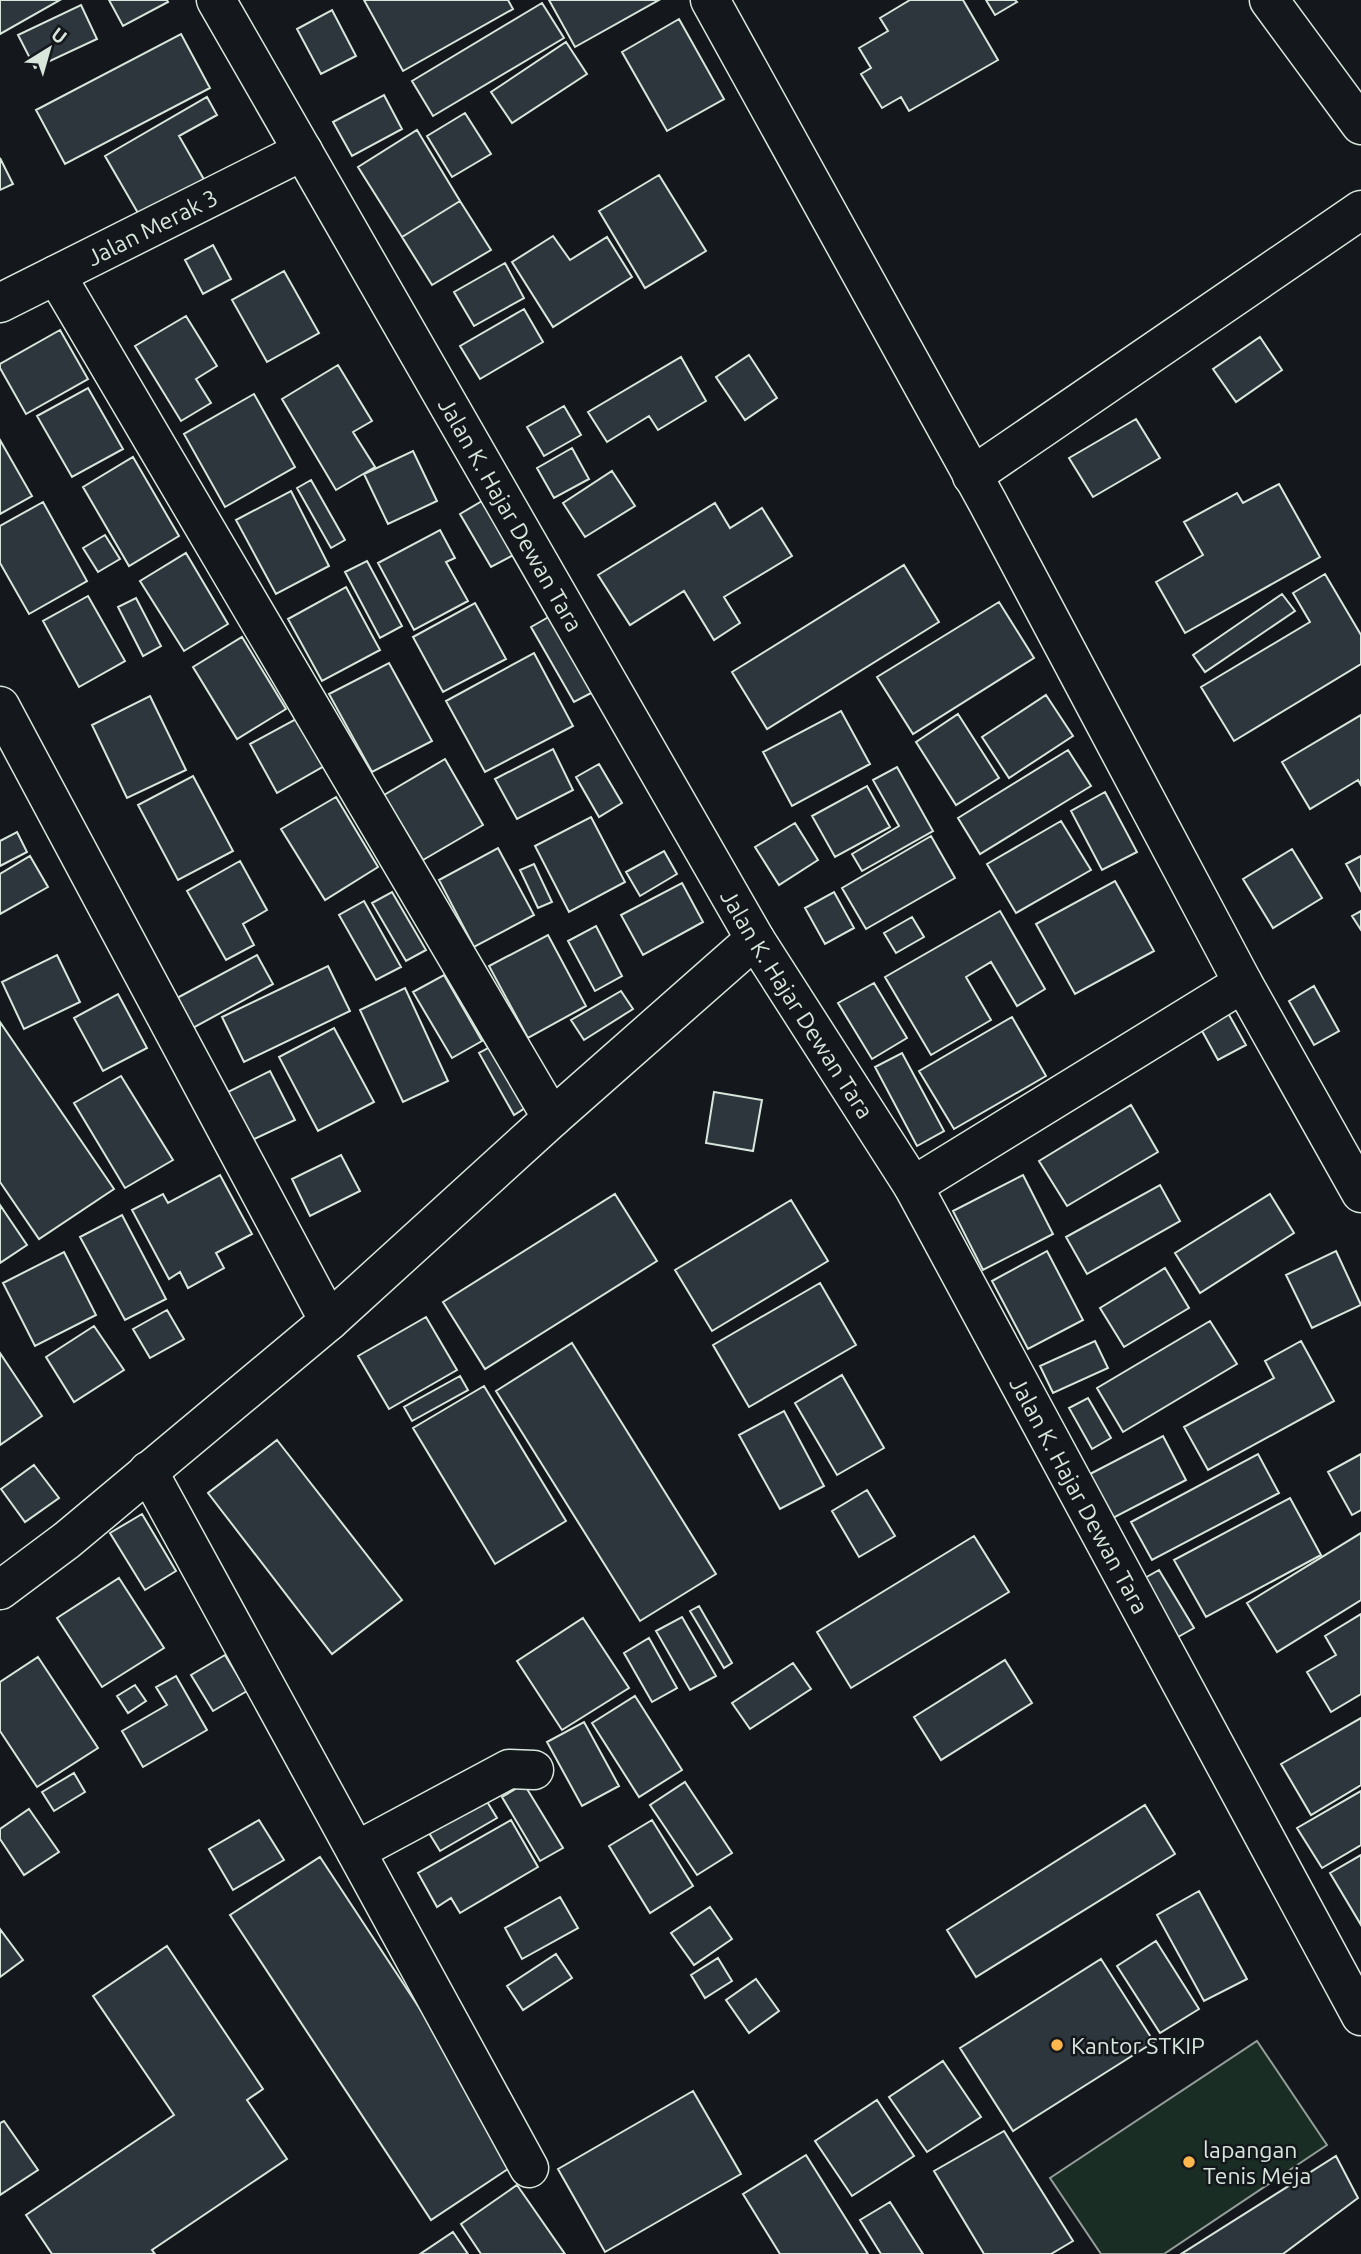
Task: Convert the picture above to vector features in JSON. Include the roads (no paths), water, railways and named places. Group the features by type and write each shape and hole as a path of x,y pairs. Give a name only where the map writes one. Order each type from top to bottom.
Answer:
{"street":[{"name":"Jalan K. Hajar Dewan Tara","path":"216,0 755,939 912,1186 1361,2016"},
{"path":"710,0 972,476 1243,983 1361,1193"},
{"path":"1269,0 1361,125"},
{"name":"Jalan Merak 3","path":"0,303 303,150"},
{"path":"972,476 1361,211"},
{"path":"56,275 552,1118"},
{"path":"0,706 329,1321"},
{"path":"0,1590 66,1540 329,1321 552,1118 755,939"},
{"path":"912,1186 1243,983"},
{"path":"148,1471 529,2168"},
{"path":"356,1851 509,1769 534,1770"}],"place":[{"name":"Kantor STKIP","path":"1057,2045"},
{"name":"lapangan Tenis Meja","path":"1189,2162"}]}
